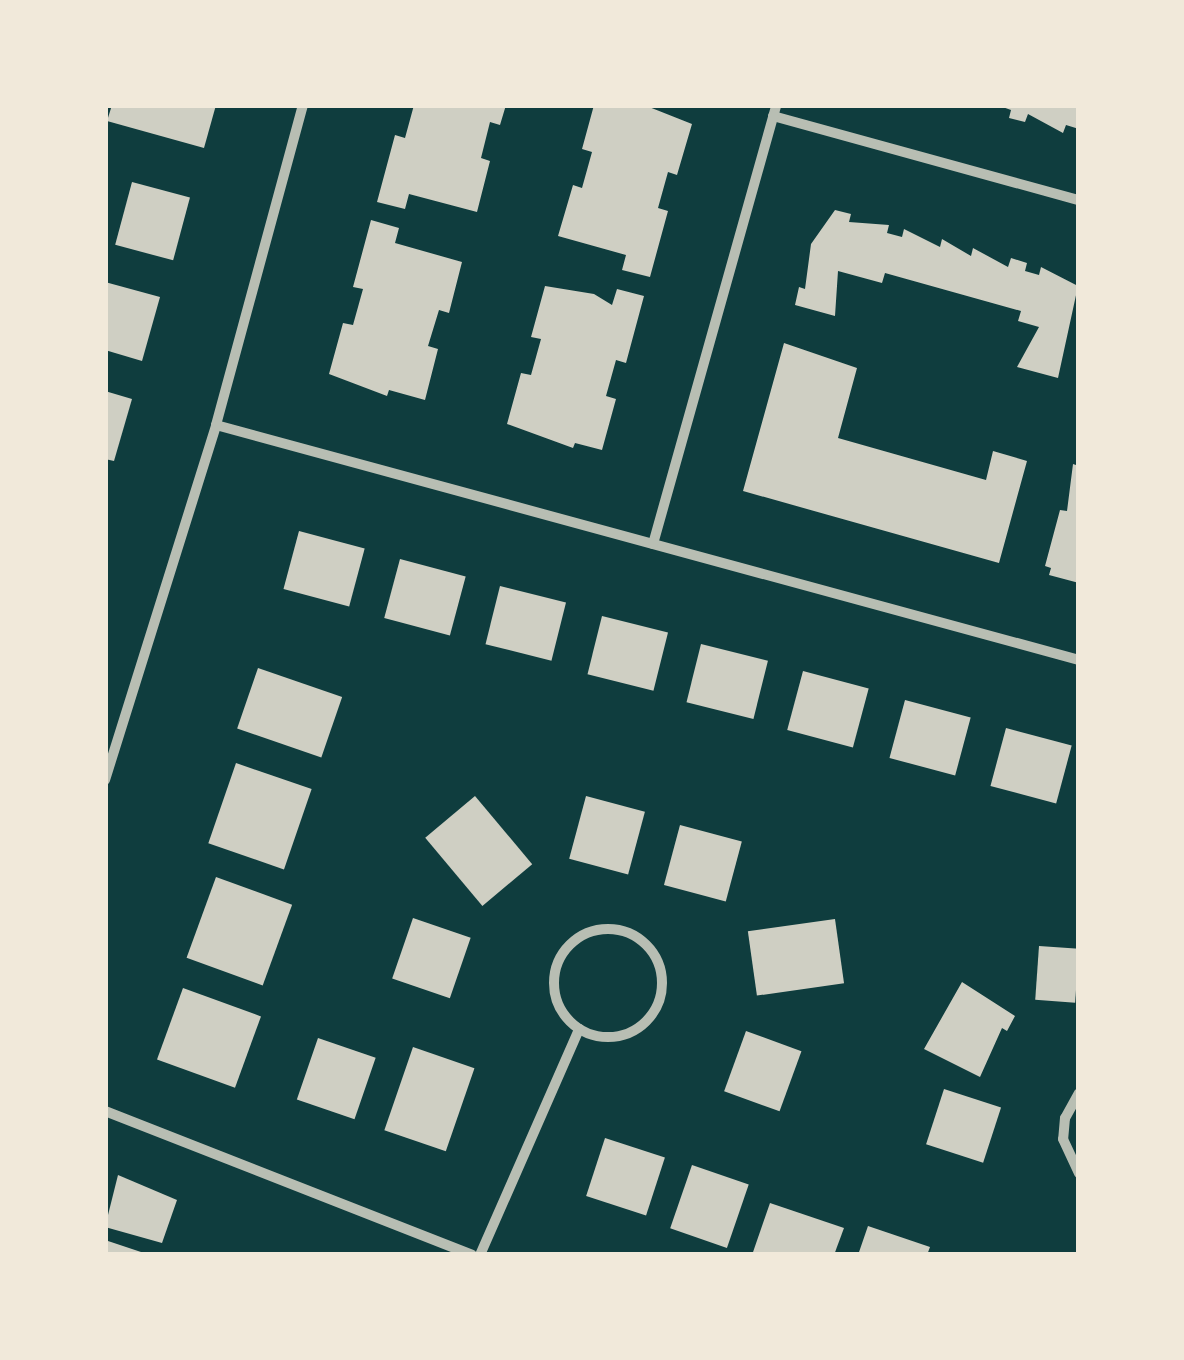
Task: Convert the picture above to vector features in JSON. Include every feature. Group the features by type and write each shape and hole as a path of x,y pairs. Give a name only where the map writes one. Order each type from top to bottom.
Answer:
{"street":[{"path":"105,780 216,425 303,105"},
{"path":"654,544 774,111 1079,200"},
{"path":"216,425 1079,660"},
{"path":"593,930 628,932 655,955 661,972 656,1007 646,1022 614,1036 580,1029 556,1002 555,967 563,950 593,930"},
{"path":"480,1255 580,1029"},
{"path":"1079,1092 1065,1118 1063,1140 1079,1173"},
{"path":"105,1111 472,1255"}],"building":[{"path":"112,105 216,105 204,148 107,121"},
{"path":"414,105 506,105 500,125 490,122 481,158 490,161 477,212 409,194 405,209 377,202 395,135 405,138"},
{"path":"594,105 644,105 692,124 677,175 668,172 658,208 668,211 650,277 622,270 626,255 558,236 573,185 582,188 592,152 582,149"},
{"path":"997,105 1079,105 1079,129 1066,125 1063,133 1028,114 1025,122 1009,118 1011,110"},
{"path":"132,182 190,198 173,260 115,245"},
{"path":"835,210 851,214 849,222 889,225 887,233 902,237 904,229 940,247 942,239 971,256 973,248 1008,267 1011,258 1027,263 1025,271 1039,275 1041,267 1078,286 1058,378 1017,367 1039,327 1018,321 1021,311 885,273 882,283 838,271 835,316 795,305 799,287 805,289 811,244"},
{"path":"371,220 399,228 395,243 462,262 449,313 439,310 428,346 438,349 425,400 389,390 387,396 329,374 343,323 353,325 363,289 353,287"},
{"path":"105,282 160,297 142,361 105,350"},
{"path":"545,286 594,294 612,305 617,289 644,296 626,363 616,360 606,396 616,399 602,450 575,443 573,448 507,424 521,373 531,375 541,339 531,337"},
{"path":"784,343 857,368 838,438 986,480 993,451 1027,461 999,563 743,491"},
{"path":"105,391 132,399 114,461 105,459"},
{"path":"1073,464 1079,466 1079,583 1049,575 1051,568 1045,566 1060,510 1067,511"},
{"path":"299,531 365,549 349,607 283,589"},
{"path":"400,559 466,577 450,636 384,618"},
{"path":"500,586 566,602 551,661 485,644"},
{"path":"602,616 668,632 653,691 587,674"},
{"path":"701,644 768,661 753,719 686,702"},
{"path":"258,668 342,697 321,757 237,729"},
{"path":"803,671 869,689 853,748 787,730"},
{"path":"905,700 971,718 955,776 889,758"},
{"path":"1006,728 1072,746 1056,804 990,786"},
{"path":"236,763 312,789 284,869 208,843"},
{"path":"475,796 532,864 482,906 425,838"},
{"path":"586,796 645,812 628,875 569,859"},
{"path":"680,825 742,842 726,901 664,885"},
{"path":"216,877 292,905 263,986 187,958"},
{"path":"413,918 471,938 450,998 392,979"},
{"path":"835,919 844,983 757,996 748,931"},
{"path":"1039,946 1079,949 1075,1003 1035,1000"},
{"path":"962,982 1015,1016 1007,1031 1002,1028 980,1077 924,1049"},
{"path":"183,988 261,1016 235,1088 157,1059"},
{"path":"746,1031 801,1051 780,1111 724,1091"},
{"path":"318,1038 376,1058 355,1119 297,1099"},
{"path":"413,1047 474,1068 446,1151 384,1130"},
{"path":"944,1089 1001,1108 983,1163 926,1144"},
{"path":"605,1138 665,1157 646,1215 586,1196"},
{"path":"692,1165 749,1185 727,1248 670,1228"},
{"path":"118,1175 177,1200 162,1243 105,1227"},
{"path":"770,1203 844,1228 834,1255 752,1255"},
{"path":"868,1226 930,1247 927,1255 858,1255"},
{"path":"105,1240 147,1254 147,1255 105,1255"}]}
